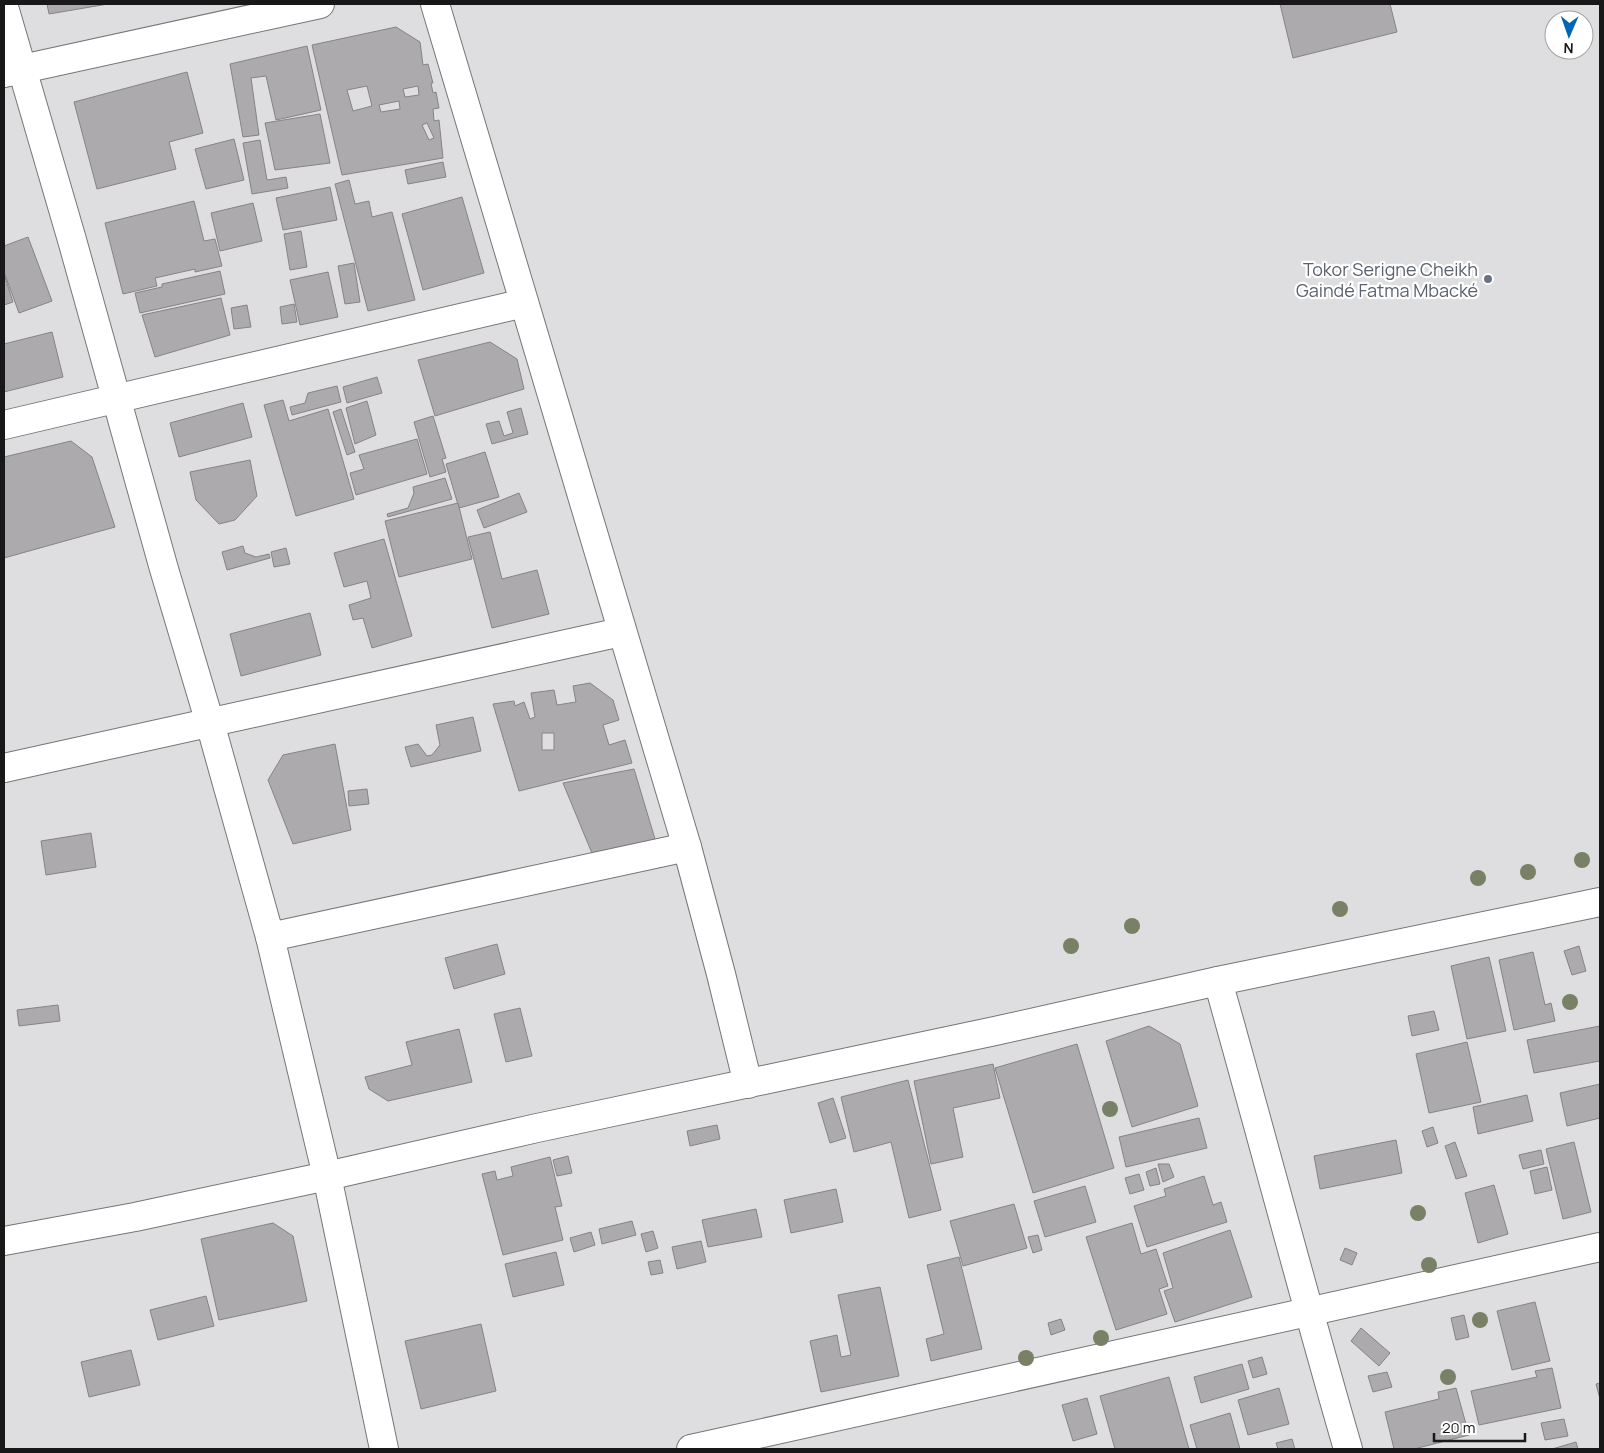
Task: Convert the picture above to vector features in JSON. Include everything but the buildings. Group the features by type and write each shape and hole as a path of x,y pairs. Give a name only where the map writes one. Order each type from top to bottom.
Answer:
{"street":[{"path":"13,71 320,4"},
{"path":"435,4 686,847 721,974 748,1084"},
{"path":"4,7 13,71 117,399 270,937 327,1176 384,1449"},
{"path":"4,425 524,303"},
{"path":"4,768 621,632"},
{"path":"270,937 686,847"},
{"path":"4,1241 135,1217 537,1128 995,1032 1218,981 1600,902"},
{"path":"1218,981 1265,1147 1308,1312 1348,1449"},
{"path":"691,1449 1600,1247"}],"place":[{"name":"Tokor Serigne Cheikh Gaindé Fatma Mbacké","path":"1488,279"}]}
